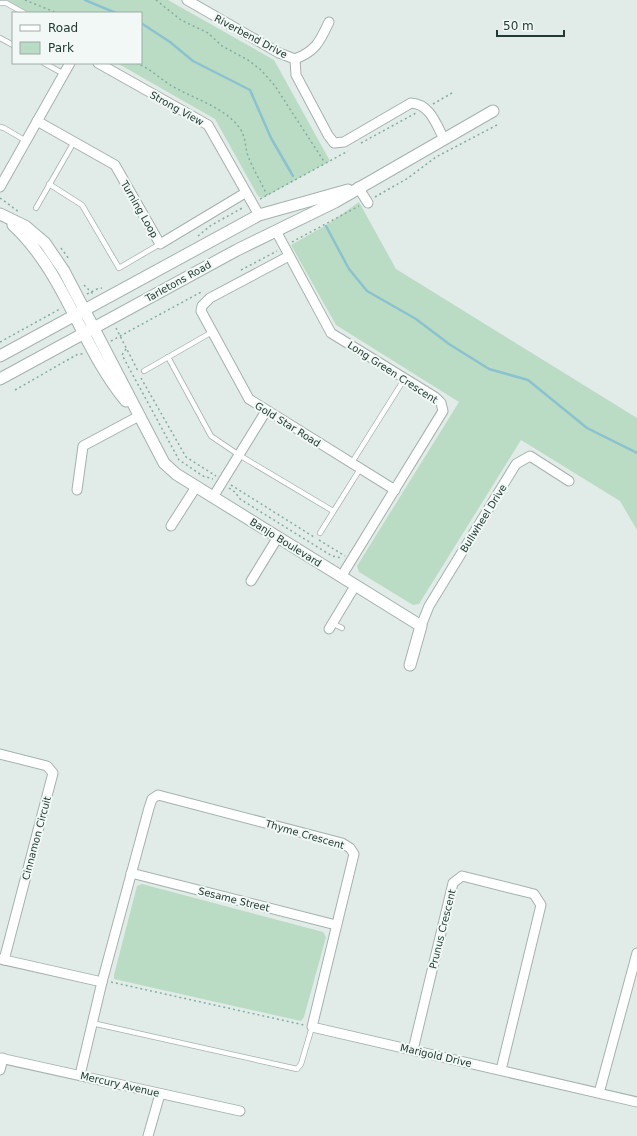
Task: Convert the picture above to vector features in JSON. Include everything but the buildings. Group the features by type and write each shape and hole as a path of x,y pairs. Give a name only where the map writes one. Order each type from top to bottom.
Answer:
{"street":[{"name":"Riverbend Drive","path":"187,0 279,53 295,59"},
{"path":"329,22 320,40 308,54 295,59 296,75 328,135 334,143 344,142 411,104 419,104 426,108 444,139"},
{"path":"0,187 69,64"},
{"name":"Strong View","path":"100,64 208,125 245,193 259,215"},
{"name":"Tarletons Road","path":"0,379 86,327 335,202 358,187 493,111"},
{"name":"Turning Loop","path":"37,121 115,165 160,244 245,193"},
{"path":"358,187 367,202"},
{"name":"Tarletons Road","path":"0,356 259,215 358,187"},
{"path":"1,214 25,226 45,243 64,270 84,310 86,327"},
{"path":"1,214 21,233 42,257 74,316 86,327"},
{"name":"Long Green Crescent","path":"276,232 332,333 435,397 441,403 443,411 341,577"},
{"name":"Gold Star Road","path":"289,256 210,298 202,306 201,311 249,399 351,464 395,490"},
{"name":"Banjo Boulevard","path":"86,327 103,346 164,463 176,474 421,626"},
{"name":"Banjo Boulevard","path":"86,327 92,352 122,396 139,416"},
{"path":"213,497 266,411"},
{"path":"77,490 84,446 139,416"},
{"name":"Bullwheel Drive","path":"421,626 429,606 516,464 530,456 569,481"},
{"path":"171,526 196,487"},
{"path":"251,580 278,537"},
{"path":"331,626 356,586"},
{"path":"410,665 421,626"},
{"name":"Cinnamon Circuit","path":"0,754 47,766 53,773 2,960"},
{"name":"Thyme Crescent","path":"80,1075 102,982 149,808 152,799 158,795 342,843 350,848 354,854 312,1027"},
{"name":"Sesame Street","path":"131,873 336,925"},
{"name":"Prunus Crescent","path":"413,1050 453,883 462,876 534,894 541,905 501,1070"},
{"path":"599,1093 637,953"},
{"path":"2,960 102,982"},
{"name":"Marigold Drive","path":"312,1027 637,1102"},
{"path":"0,1070 1,1058"},
{"name":"Mercury Avenue","path":"1,1058 240,1111"},
{"path":"148,1136 160,1094"}],"lane":[{"path":"0,3 6,3 22,12"},
{"path":"0,38 12,44"},
{"path":"46,64 64,74"},
{"path":"0,127 26,141"},
{"path":"36,208 74,142"},
{"path":"49,184 82,205 119,268 160,244"},
{"path":"144,371 213,331"},
{"path":"168,357 211,436 239,455 333,511"},
{"path":"351,464 405,378"},
{"path":"320,533 360,469"},
{"path":"331,626 342,628"},
{"name":"Thyme Crescent","path":"92,1023 297,1069 301,1064 312,1027"}],"path":[{"path":"24,0 54,12"},
{"path":"156,0 181,20 208,33 222,46 248,60 261,70 276,86 325,163"},
{"path":"359,145 452,93"},
{"path":"241,270 367,202 408,178 436,157 496,125"},
{"path":"196,238 210,226 352,148"},
{"path":"78,299 96,289 107,288"},
{"path":"103,346 207,289"},
{"path":"0,342 68,304"},
{"path":"15,390 78,354 86,355 92,352"},
{"path":"102,982 114,982 312,1027"}],"green space":[{"path":"6,0 168,0 274,60 330,161 263,198 258,196 215,119 119,64 142,64 142,12 27,12"},
{"path":"359,202 396,269 637,418 637,530 620,501 521,440 419,604 413,605 359,572 357,566 459,402 336,325 291,245 328,224"},
{"path":"142,884 323,932 326,937 304,1017 301,1021 114,979 137,886"}],"waterway":[{"path":"85,0 114,12"},
{"path":"142,24 170,42 193,61 250,90 271,138 293,176"},
{"path":"326,226 349,269 367,291 416,319 449,344 489,369 528,380 587,428 637,453"}]}
